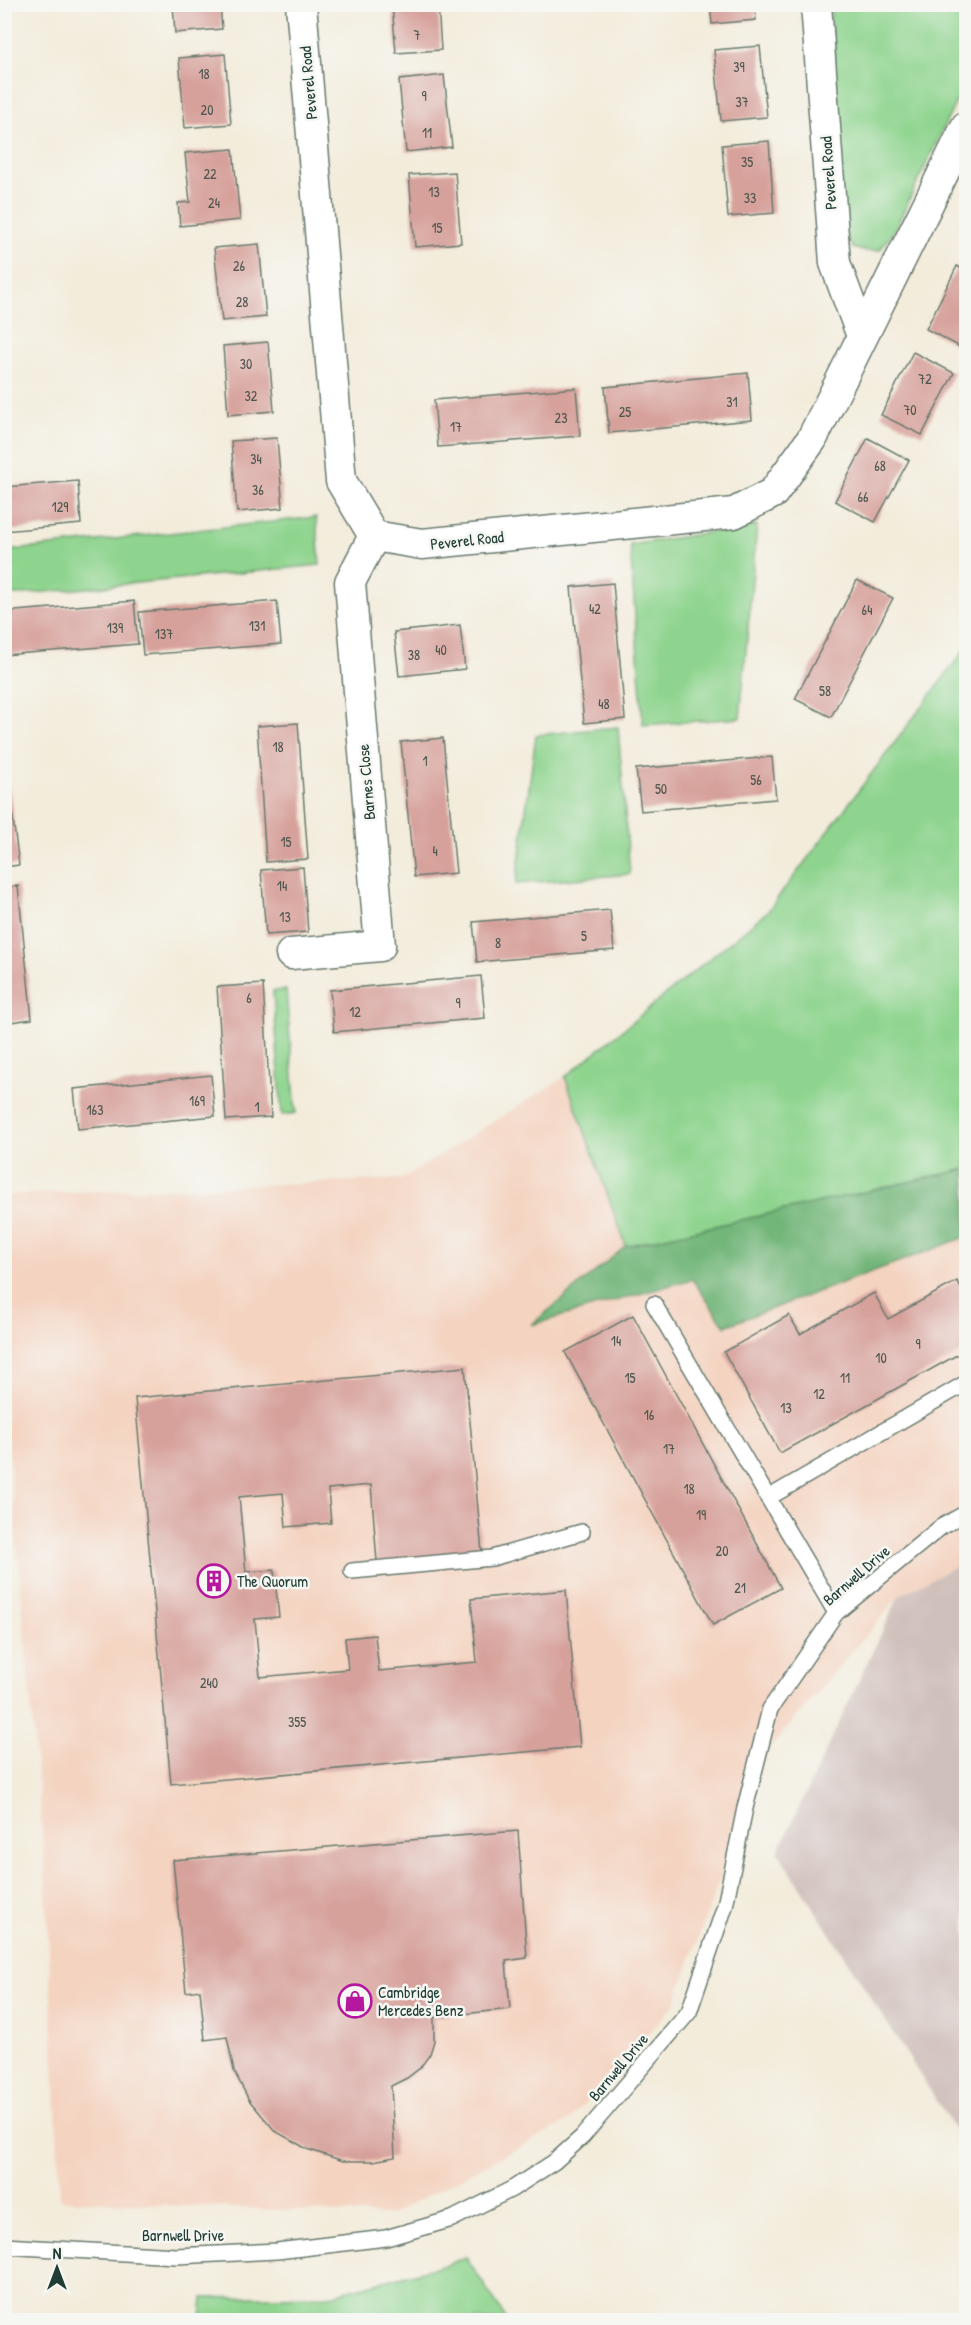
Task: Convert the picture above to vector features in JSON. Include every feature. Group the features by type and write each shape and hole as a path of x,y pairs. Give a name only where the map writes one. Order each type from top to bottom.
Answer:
{"street":[{"name":"Peverel Road","path":"301,4 341,481 374,536 422,544 734,513 773,493 813,439 861,336 966,127"},
{"name":"Peverel Road","path":"816,4 835,263 861,336"},
{"name":"Barnes Close","path":"291,954 380,946 350,582 374,536"}],"lane":[{"path":"654,1304 836,1613"},
{"path":"768,1498 966,1383"},
{"name":"Barnwell Drive","path":"4,2246 176,2256 277,2251 386,2238 452,2219 512,2189 554,2162 582,2137 689,2012 725,1906 745,1808 770,1709 836,1613 941,1527 966,1513"},
{"path":"352,1571 492,1558 582,1532"}],"shaded area":[{"path":"565,1077 626,1246 533,1324 693,1279 725,1326 966,1237 966,1560 899,1596 766,1753 674,2005 569,2121 391,2215 60,2200 45,1864 5,1410 4,1195 402,1179"},
{"path":"966,1560 966,2147 778,1852 899,1596"}],"green space":[{"path":"830,5 966,5 966,81 895,229 880,250 864,251 853,248 844,234"},
{"path":"316,517 320,565 5,596 5,551"},
{"path":"757,525 740,718 643,725 630,545"},
{"path":"966,648 966,1169 626,1246 565,1077 768,911"},
{"path":"618,727 630,874 516,884 536,735"},
{"path":"286,990 296,1113 282,1115 273,991"},
{"path":"966,1169 966,1237 725,1326 692,1279 531,1325 626,1246"},
{"path":"466,2257 507,2320 201,2320 203,2298 326,2296 446,2265"}],"building":[{"path":"173,4 220,4 222,29 175,33"},
{"path":"392,4 438,4 441,50 396,53"},
{"path":"710,4 755,4 756,20 712,24"},
{"path":"760,46 767,117 721,121 714,50"},
{"path":"225,54 231,124 185,128 179,58"},
{"path":"444,75 452,147 406,152 399,80"},
{"path":"769,141 774,213 728,217 722,145"},
{"path":"233,149 240,220 180,226 178,203 190,202 185,153"},
{"path":"455,172 461,243 415,247 409,175"},
{"path":"259,244 266,317 222,321 214,248"},
{"path":"957,266 966,271 966,350 926,329"},
{"path":"268,342 274,411 228,415 223,346"},
{"path":"913,352 954,373 922,435 881,415"},
{"path":"748,373 752,420 609,433 605,387"},
{"path":"576,388 580,436 438,447 434,400"},
{"path":"277,438 283,508 237,512 231,441"},
{"path":"868,438 909,460 875,522 835,501"},
{"path":"78,481 81,524 4,531 4,487"},
{"path":"857,580 893,598 831,717 795,699"},
{"path":"613,583 625,719 584,723 571,587"},
{"path":"134,601 138,644 4,655 4,612"},
{"path":"277,601 281,644 143,655 139,612"},
{"path":"460,625 465,669 399,676 394,632"},
{"path":"298,723 308,859 266,862 257,726"},
{"path":"443,738 456,873 414,877 401,742"},
{"path":"4,748 19,865 4,867"},
{"path":"772,757 776,799 641,811 636,769"},
{"path":"303,867 308,932 266,935 261,870"},
{"path":"18,886 32,1019 4,1023 4,887"},
{"path":"610,910 614,950 477,962 473,922"},
{"path":"481,976 485,1018 334,1032 330,990"},
{"path":"263,984 271,1117 226,1120 217,987"},
{"path":"211,1075 215,1116 78,1129 74,1089"},
{"path":"957,1281 966,1298 966,1350 780,1453 724,1352 789,1315 800,1334 874,1293 888,1319"},
{"path":"633,1315 781,1588 713,1625 565,1352"},
{"name":"The Quorum","path":"465,1367 482,1553 377,1562 371,1485 328,1489 331,1523 286,1527 283,1493 239,1497 246,1572 274,1570 279,1617 255,1619 260,1677 348,1669 345,1638 375,1635 379,1671 477,1662 471,1599 566,1590 580,1747 171,1784 135,1398"},
{"name":"Cambridge Mercedes Benz","path":"518,1831 527,1958 506,1961 510,2009 434,2017 434,2041 430,2054 420,2068 391,2086 395,2157 373,2161 343,2161 307,2149 275,2131 249,2100 234,2071 227,2037 205,2040 200,1990 186,1992 173,1860"}],"place":[{"name":"The Quorum","path":"214,1581"},
{"name":"Cambridge Mercedes Benz","path":"355,2001"}]}
